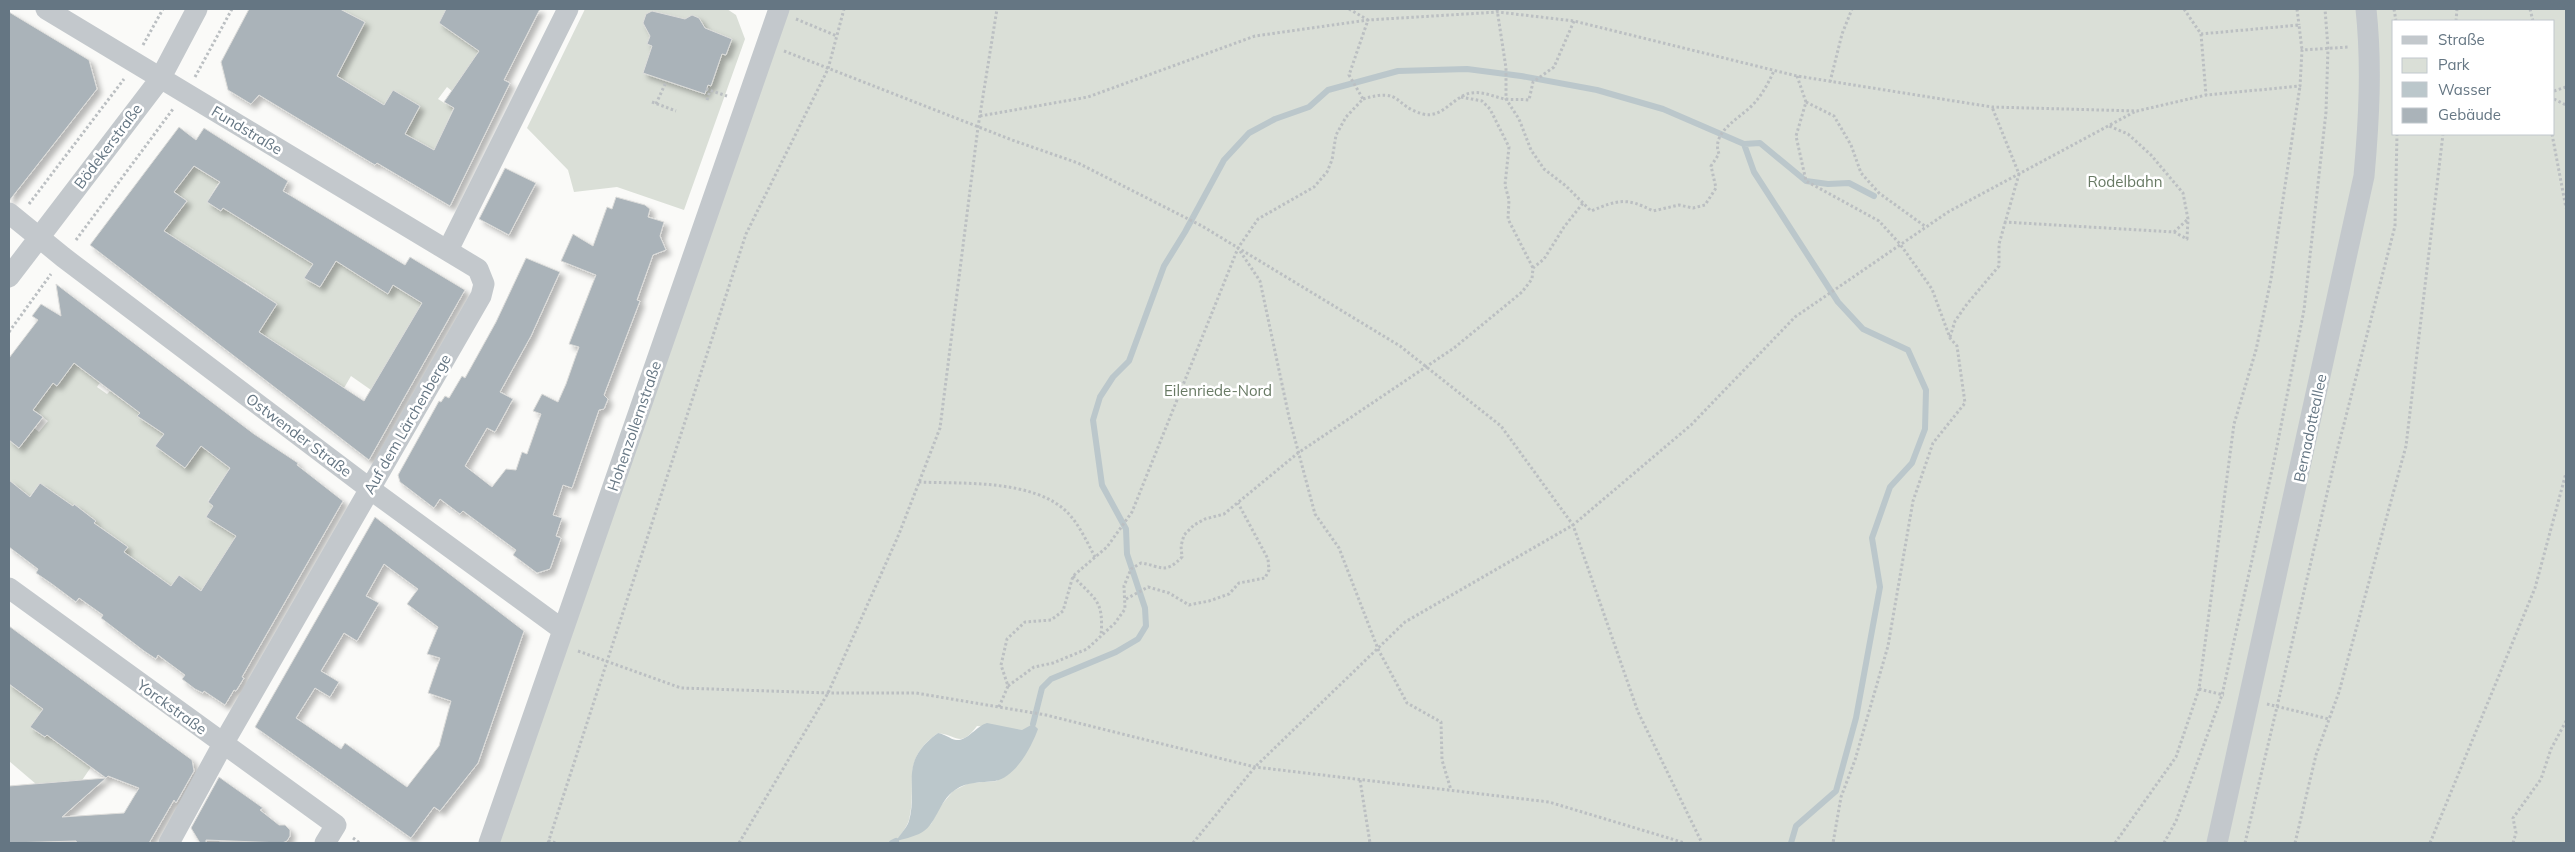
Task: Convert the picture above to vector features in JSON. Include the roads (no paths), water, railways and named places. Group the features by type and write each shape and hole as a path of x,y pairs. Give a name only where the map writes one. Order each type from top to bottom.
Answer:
{"street":[{"name":"Fundstraße","path":"46,9 448,250"},
{"name":"Bödekerstraße","path":"9,277 160,79 197,9"},
{"path":"448,250 568,9"},
{"name":"Bernadotteallee","path":"2217,843 2364,176 2368,129 2370,48 2366,9"},
{"name":"Hohenzollernstraße","path":"489,843 767,45 775,12"},
{"name":"Ostwender Straße","path":"13,217 561,637"},
{"name":"Auf dem Lärchenberge","path":"169,843 223,744 481,296 484,284 478,269 448,250"},
{"name":"Yorckstraße","path":"9,588 223,744 331,834"}],"water":[{"path":"987,723 1022,730 1033,724 1038,729 1032,744 1010,774 995,781 974,783 960,787 949,795 925,830 896,841 909,821 913,764 925,744 938,733 960,740"}],"waterway":[{"path":"1033,724 1042,688 1051,679 1116,652 1138,639 1146,626 1145,608 1127,554 1126,529 1102,485 1093,420 1100,397 1113,377 1129,361 1164,266 1185,232 1224,160 1249,133 1275,119 1309,107 1328,90 1398,71 1467,69 1521,76 1597,90 1663,109 1744,144 1754,172 1838,302 1863,329 1908,350 1926,390 1925,429 1912,463 1890,487 1872,538 1880,587 1856,718 1836,791 1796,826 1791,843"},
{"path":"1744,144 1760,143 1806,181 1828,184 1849,183 1874,196"},
{"path":"892,843 896,841"}],"park label":[{"name":"Rodelbahn","path":"2125,181"},
{"name":"Eilenriede-Nord","path":"1218,390"}]}
